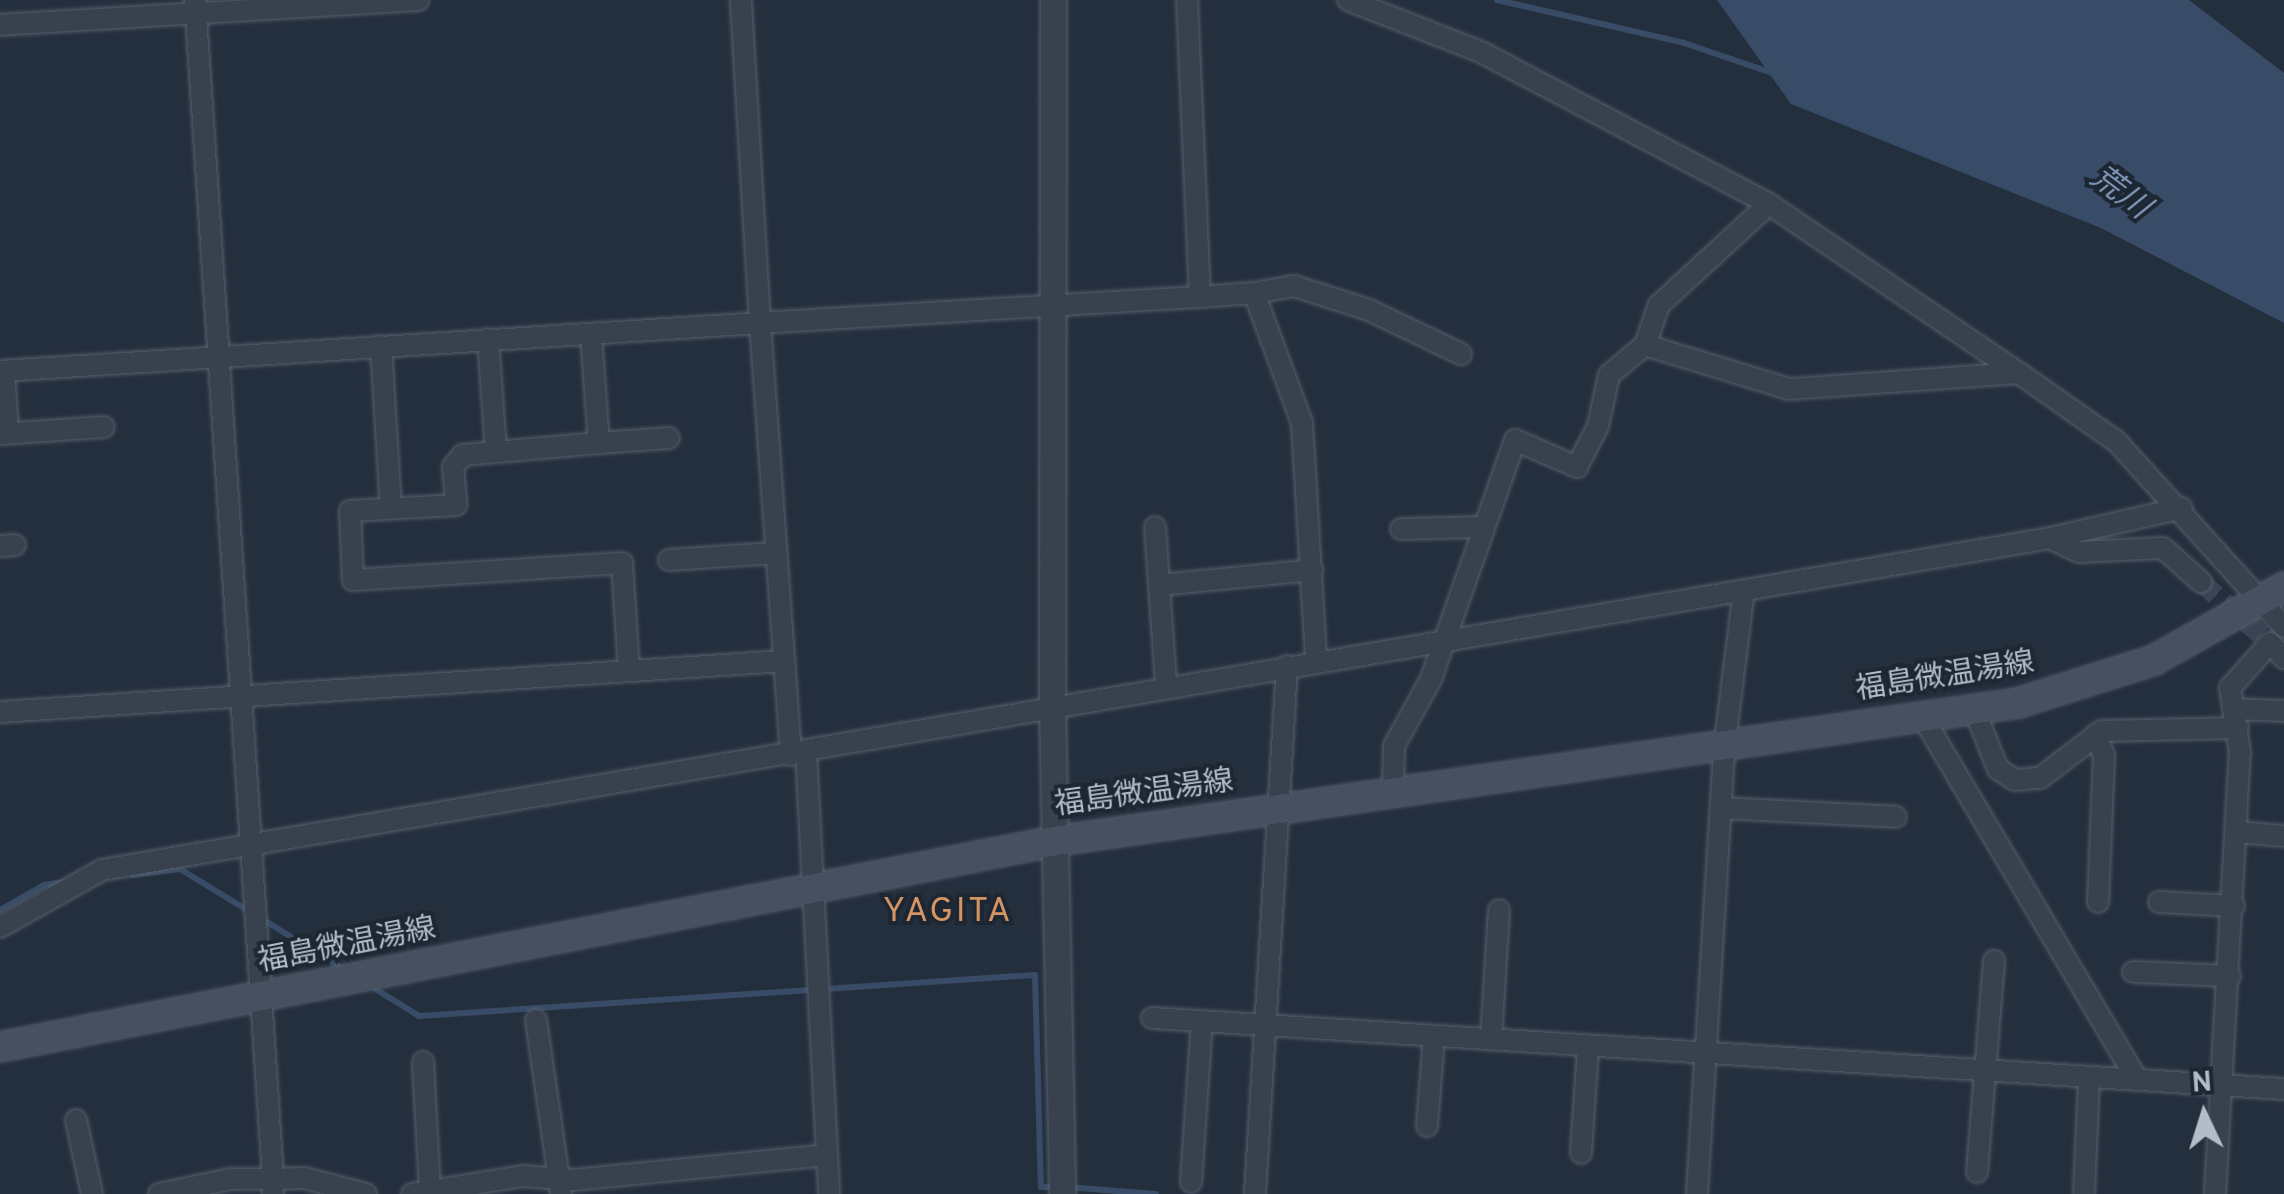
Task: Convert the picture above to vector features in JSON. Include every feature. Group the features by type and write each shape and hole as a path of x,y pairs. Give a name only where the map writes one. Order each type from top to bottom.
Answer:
{"main road":[{"name":"福島微温湯線","path":"0,1047 1056,841 1725,742 1974,710 2105,680 2272,594"}],"street":[{"path":"0,25 196,6 418,0"},
{"path":"741,0 775,552 784,661 798,754 829,1194"},
{"path":"1053,0 1052,706 1062,1194"},
{"path":"1187,0 1200,297"},
{"path":"1348,0 1484,54 1769,204 2118,442 2272,594 2284,627"},
{"path":"196,6 273,1187"},
{"path":"1394,792 1394,746 1421,703 1480,527 1514,440 1577,466 1598,426 1609,374 1645,345 1659,305 1769,204"},
{"path":"104,427 4,433 2,371 1200,297 1294,286 1368,310 1461,354"},
{"path":"1254,293 1302,424 1316,660"},
{"path":"591,334 599,443"},
{"path":"488,339 496,450"},
{"path":"1645,345 1789,389 2019,373"},
{"path":"381,346 391,508"},
{"path":"629,671 622,563 353,580 350,510 456,505 453,466 463,455 670,438"},
{"path":"0,927 102,870 798,754 1316,660 2050,538 2182,508"},
{"path":"1156,527 1166,686"},
{"path":"1401,529 1480,527"},
{"path":"2050,538 2079,552 2163,548 2201,582"},
{"path":"669,560 775,552"},
{"path":"1160,585 1312,570"},
{"path":"1696,1194 1725,742 1744,590"},
{"path":"2215,1194 2234,906 2236,718 2230,688 2248,662 2270,643 2284,658"},
{"path":"0,712 784,661"},
{"path":"1255,1194 1287,666"},
{"path":"1974,710 1998,769 2016,780 2040,778 2095,735 2116,729 2284,711"},
{"path":"1922,716 2137,1080"},
{"path":"2095,735 2104,755 2098,902"},
{"path":"1721,808 1896,817"},
{"path":"2236,832 2284,836"},
{"path":"2159,902 2234,906"},
{"path":"1491,1040 1499,910"},
{"path":"1977,1172 1994,961"},
{"path":"2133,972 2230,976"},
{"path":"1152,1018 2284,1088"},
{"path":"536,1020 560,1186"},
{"path":"1191,1182 1202,1021"},
{"path":"1427,1126 1434,1037"},
{"path":"1581,1153 1588,1047"},
{"path":"423,1062 421,1193 522,1176 560,1186 827,1156"},
{"path":"2084,1193 2089,1078"},
{"path":"76,1120 92,1194"},
{"path":"159,1194 231,1179 273,1187 304,1178 366,1194"}],"water":[{"name":"荒川","path":"1717,0 2189,0 2284,73 2284,323 2101,228 1791,104"}],"waterway":[{"path":"1497,0 1684,43 1775,74"},
{"path":"132,875 180,869 252,913"},
{"path":"0,910 44,885 65,882"},
{"path":"262,919 345,970"},
{"path":"369,985 419,1016 1035,975 1041,1187 1055,1187"},
{"path":"1067,1187 1156,1194"}],"tunnel":[{"path":"2201,582 2270,643"}],"district":[{"name":"YAGITA","path":"948,912"}]}
